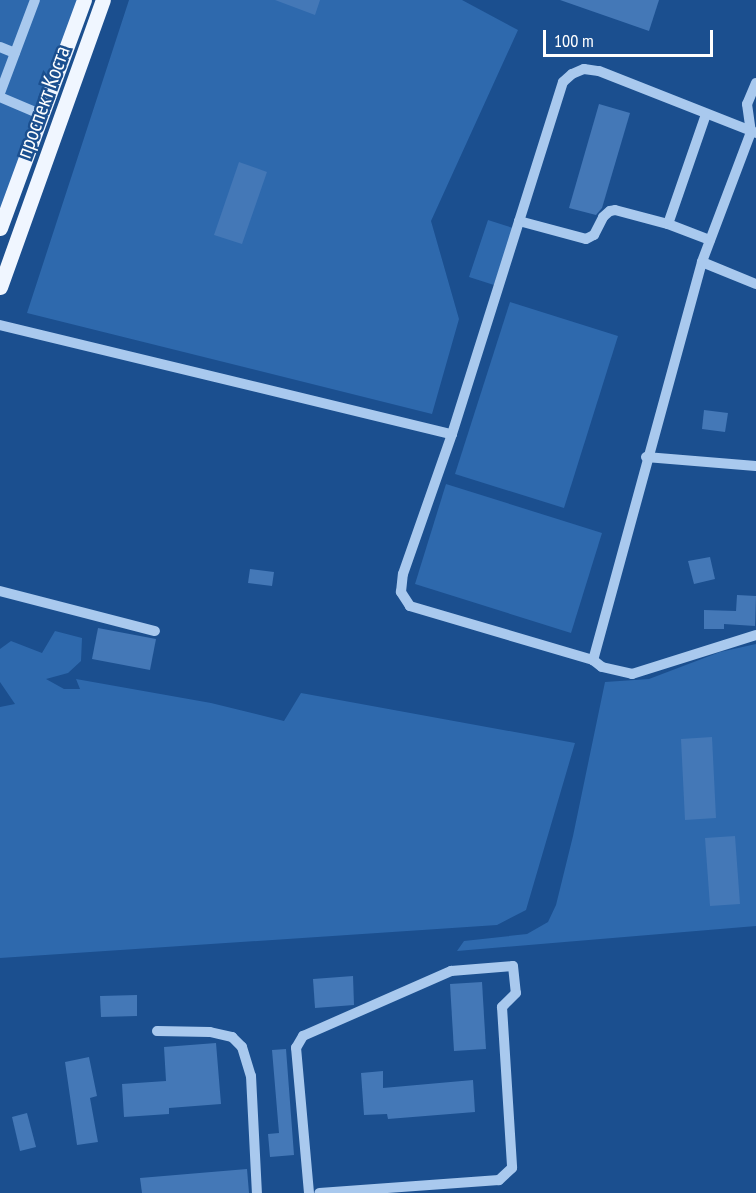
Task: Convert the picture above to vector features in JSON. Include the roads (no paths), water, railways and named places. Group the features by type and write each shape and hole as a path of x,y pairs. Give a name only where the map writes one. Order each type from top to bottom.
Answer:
{"main road":[{"name":"проспект Коста","path":"0,228 40,114 84,0"},
{"name":"проспект Коста","path":"0,287 104,0"}],"street":[{"path":"35,0 0,95 40,114"},
{"path":"0,47 15,53"},
{"path":"753,132 599,71 584,69 572,74 562,82 452,434 403,574 401,592 411,606 593,660 602,667 632,674 756,635"},
{"path":"593,660 646,457 702,262 753,132 747,104 756,83"},
{"path":"668,224 706,114"},
{"path":"519,221 586,239 594,235 603,217 610,211 668,224 710,240"},
{"path":"702,262 756,284"},
{"path":"0,325 452,434"},
{"path":"646,457 756,466"},
{"path":"0,591 155,631"},
{"path":"309,1193 296,1048 303,1036 451,971 513,966 516,993 502,1007 512,1168 499,1180 320,1193"},
{"path":"157,1031 210,1032 232,1037 242,1047 251,1076 257,1193"}]}
